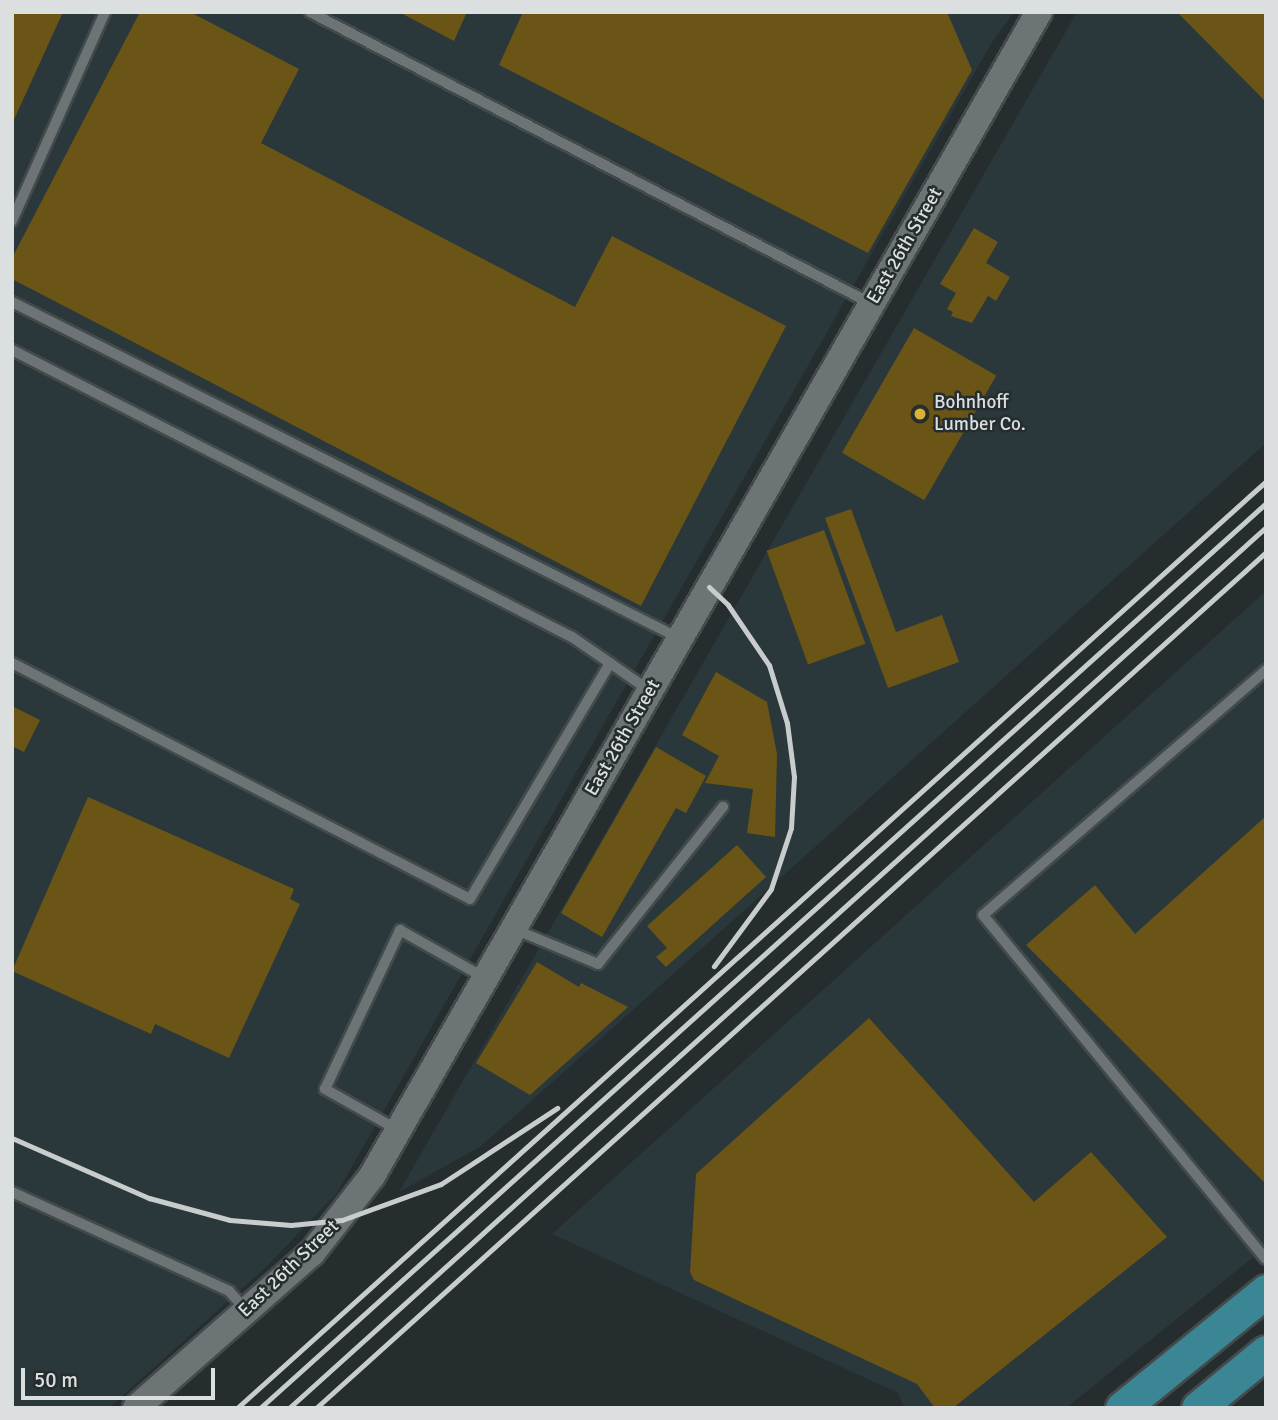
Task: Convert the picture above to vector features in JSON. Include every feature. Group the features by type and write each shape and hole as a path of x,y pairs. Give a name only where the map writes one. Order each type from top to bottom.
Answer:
{"main road":[{"path":"1122,1408 1266,1291"},
{"path":"1198,1408 1266,1352"},
{"path":"1213,1408 1232,1380"}],"street":[{"name":"East 26th Street","path":"139,1405 247,1311 342,1220 398,1130 514,929 1039,12"}],"lane":[{"path":"12,221 105,12"},
{"path":"310,12 872,304"},
{"path":"12,302 680,638"},
{"path":"12,350 572,637 650,691"},
{"path":"12,663 470,899 476,896 610,663"},
{"path":"1266,670 983,915 1266,1259"},
{"path":"514,929 598,964 723,807"},
{"path":"398,1130 325,1089 400,930 485,978"},
{"path":"12,1192 229,1291 247,1311"}],"shaded area":[{"path":"12,12 1014,12 991,44 337,1193 267,1266 109,1408 12,1408"},
{"path":"1077,12 1266,12 1266,443 480,1147 399,1192"},
{"path":"1266,591 1266,1247 1066,1408 904,1408 898,1393 552,1234"}],"building":[{"path":"12,12 63,12 12,124"},
{"path":"140,12 190,12 299,69 261,143 575,307 612,236 786,326 641,606 12,279 12,258"},
{"path":"399,12 467,12 454,41"},
{"path":"523,12 947,12 972,70 868,253 499,65"},
{"path":"1177,12 1266,12 1266,102"},
{"path":"974,228 998,242 986,263 1010,277 996,301 988,296 972,323 951,316 953,312 947,309 956,293 940,284"},
{"name":"Bohnhoff Lumber Co.","path":"914,328 996,375 924,500 842,453"},
{"path":"851,509 896,632 942,615 959,662 888,688 825,518"},
{"path":"824,530 865,644 808,665 767,551"},
{"path":"716,672 767,702 777,754 775,837 747,833 753,789 705,783 719,756 682,735"},
{"path":"12,706 40,720 24,752 12,746"},
{"path":"656,747 706,776 686,813 676,808 602,937 561,913"},
{"path":"88,797 294,889 290,899 300,904 229,1058 155,1024 151,1034 12,971"},
{"path":"1266,816 1266,1184 1026,945 1095,885 1135,934"},
{"path":"737,845 766,877 666,967 656,957 667,948 647,926"},
{"path":"537,962 579,987 581,983 628,1007 530,1095 476,1063"},
{"path":"869,1018 1034,1202 1091,1152 1167,1237 953,1408 935,1408 917,1384 694,1280 690,1272 696,1174"}],"railway":[{"path":"237,1408 1266,481"},
{"path":"260,1408 1266,503"},
{"path":"289,1408 1266,527"},
{"path":"316,1408 1266,552"},
{"path":"709,587 728,605 769,665 787,723 794,777 791,828 771,889 714,966"},
{"path":"12,1138 149,1198 230,1220 291,1225 342,1220 441,1184 557,1108"}],"place":[{"name":"Bohnhoff Lumber Co.","path":"920,414"}]}
